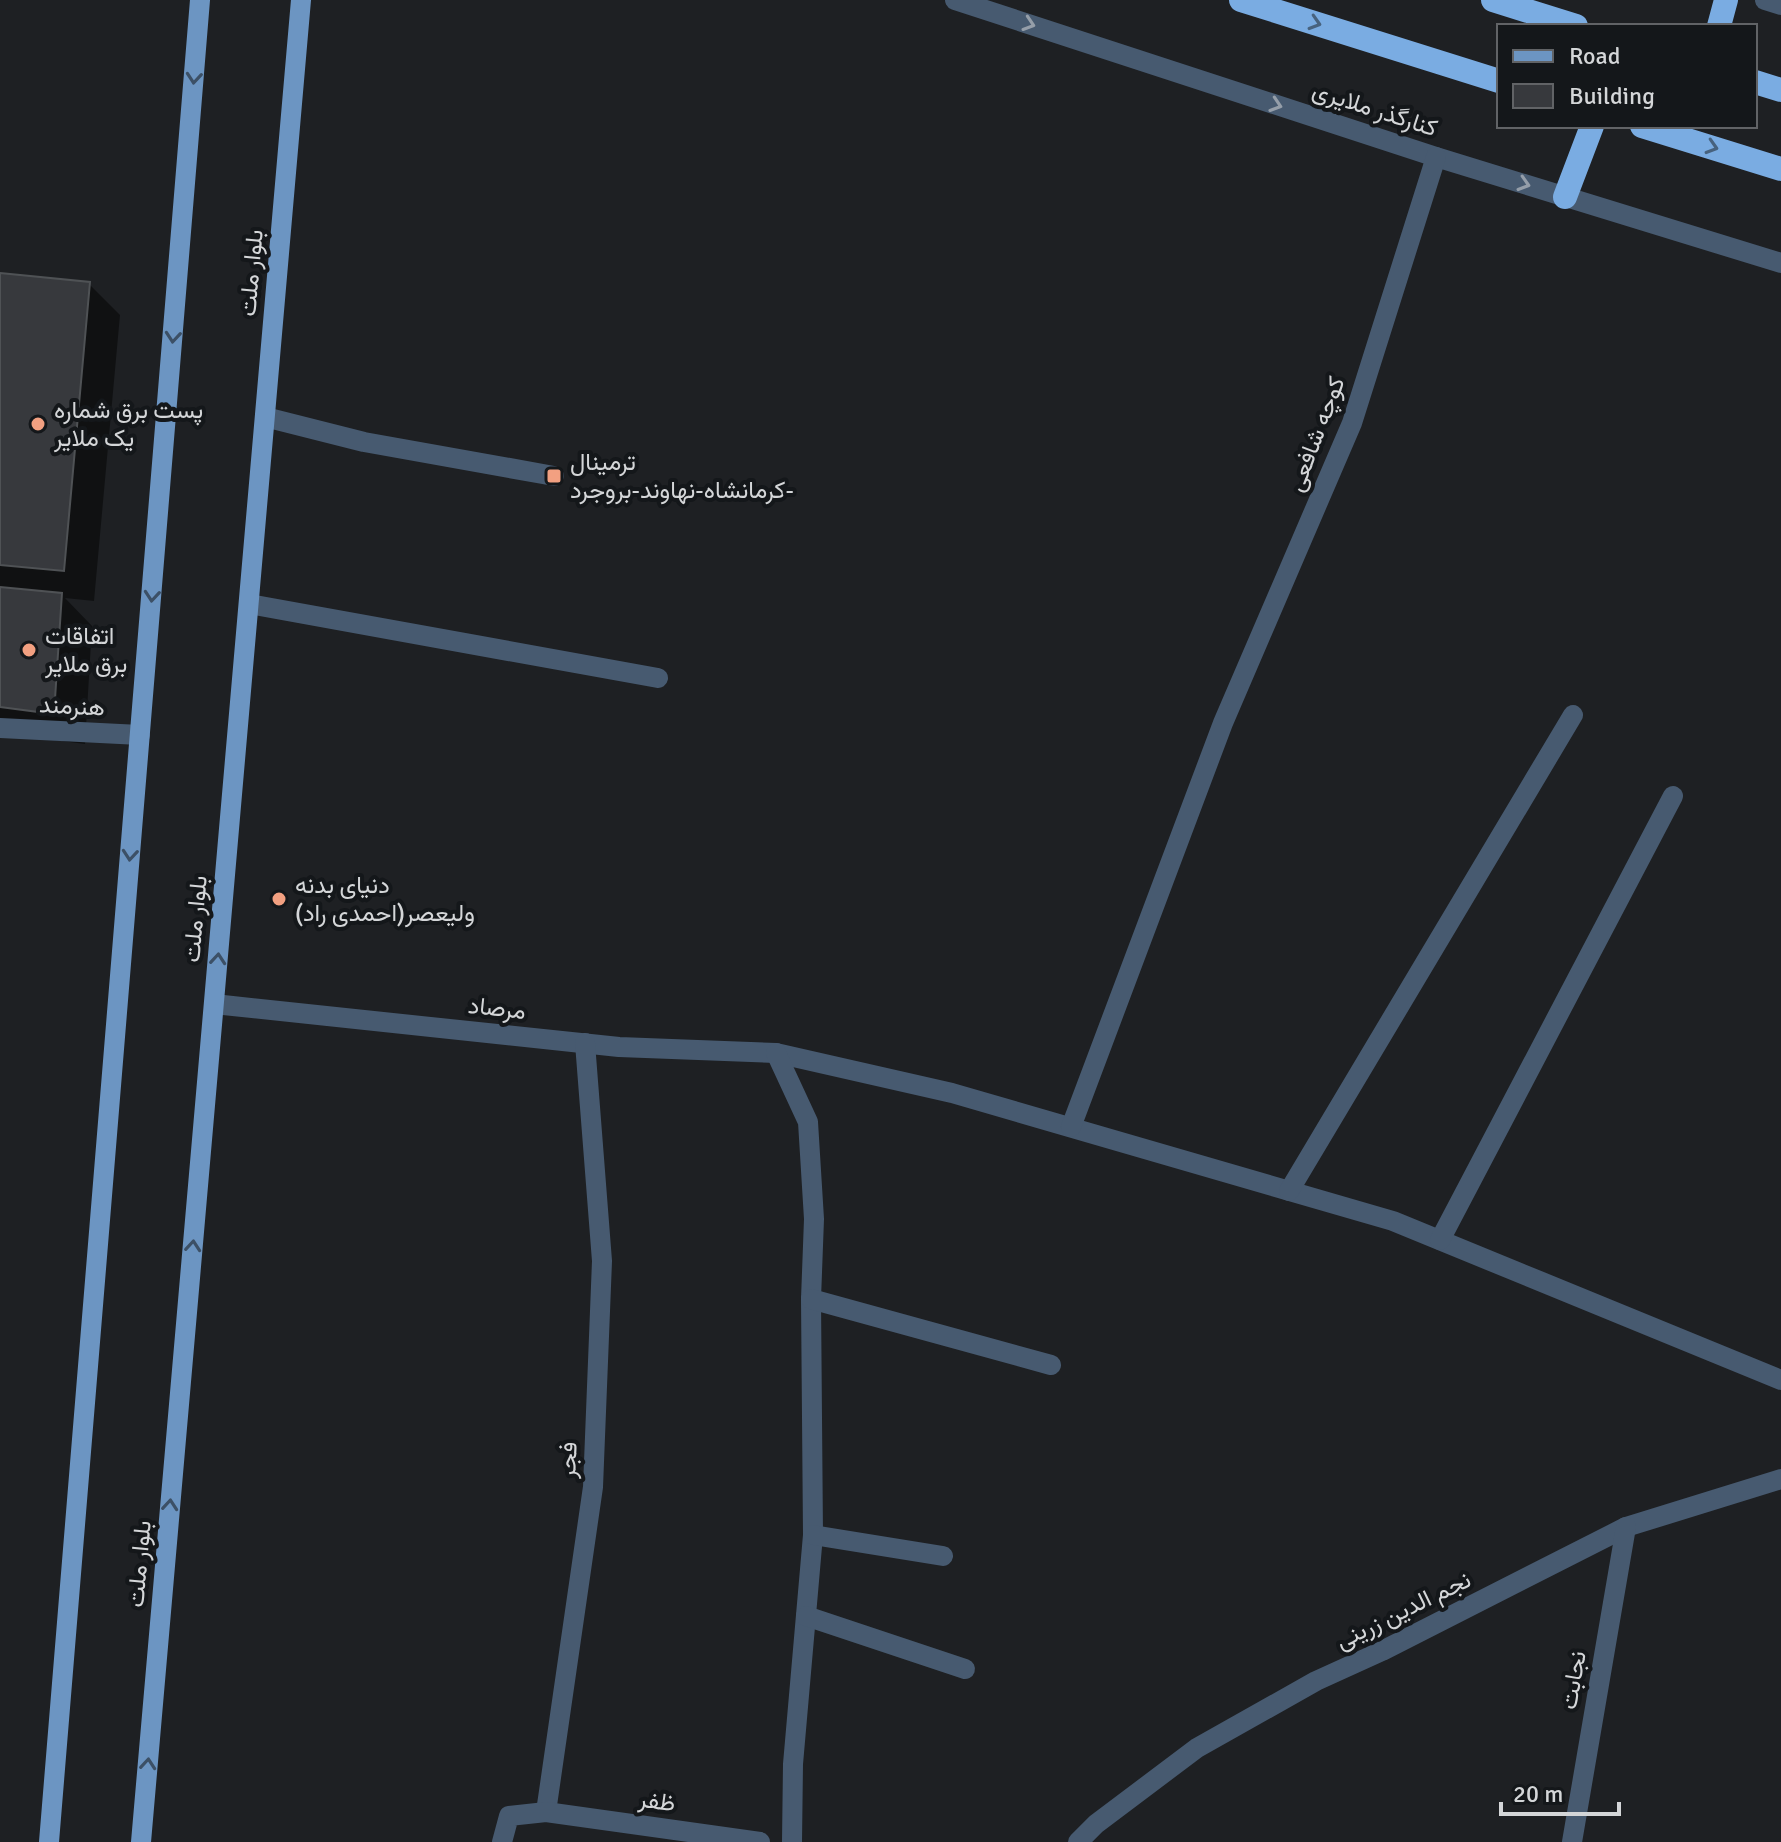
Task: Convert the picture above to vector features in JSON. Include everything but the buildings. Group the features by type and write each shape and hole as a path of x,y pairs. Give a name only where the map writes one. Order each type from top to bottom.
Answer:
{"highway":[{"path":"1241,0 1497,80"},
{"path":"1493,0 1570,24"},
{"path":"1720,24 1726,0"},
{"path":"1757,83 1781,90"},
{"path":"1565,197 1591,128"},
{"path":"1648,128 1781,169"}],"main road":[{"path":"49,1842 203,2"},
{"name":"بلوار ملت","path":"141,1842 265,417 297,5"}],"street":[{"name":"کنارگذر ملایری","path":"955,0 1436,157 1781,263"},
{"path":"1765,0 1781,5"},
{"name":"کوچه شافعی","path":"1071,1127 1223,723 1352,423 1436,157"},
{"path":"265,417 364,442 554,476"},
{"path":"249,604 658,678"},
{"path":"1289,1191 1573,715"},
{"name":"هنرمند","path":"0,728 140,735"},
{"path":"1440,1240 1673,796"},
{"name":"مرصاد","path":"214,1004 585,1043 776,1053 952,1093 1393,1221 1781,1380"},
{"name":"فجر","path":"546,1812 593,1487 602,1261 585,1043"},
{"path":"776,1053 808,1122 814,1219 811,1299 813,1535 793,1764 792,1842"},
{"path":"811,1299 1051,1365"},
{"name":"نجم الدین زرینی","path":"1078,1842 1096,1824 1197,1748 1316,1681 1382,1651 1626,1527 1781,1479"},
{"name":"نجابت","path":"1572,1842 1626,1527"},
{"path":"813,1535 943,1556"},
{"path":"806,1616 965,1669"},
{"path":"502,1842 509,1816 546,1812"},
{"name":"ظفر","path":"546,1812 760,1842"}],"place":[{"name":"پست برق شماره یک ملایر","path":"38,424"},
{"name":"ترمینال کرمانشاه-نهاوند-بروجرد-","path":"554,476"},
{"name":"اتفاقات برق ملایر","path":"29,650"},
{"name":"دنیای بدنه ولیعصر(احمدی راد)","path":"279,899"}]}
